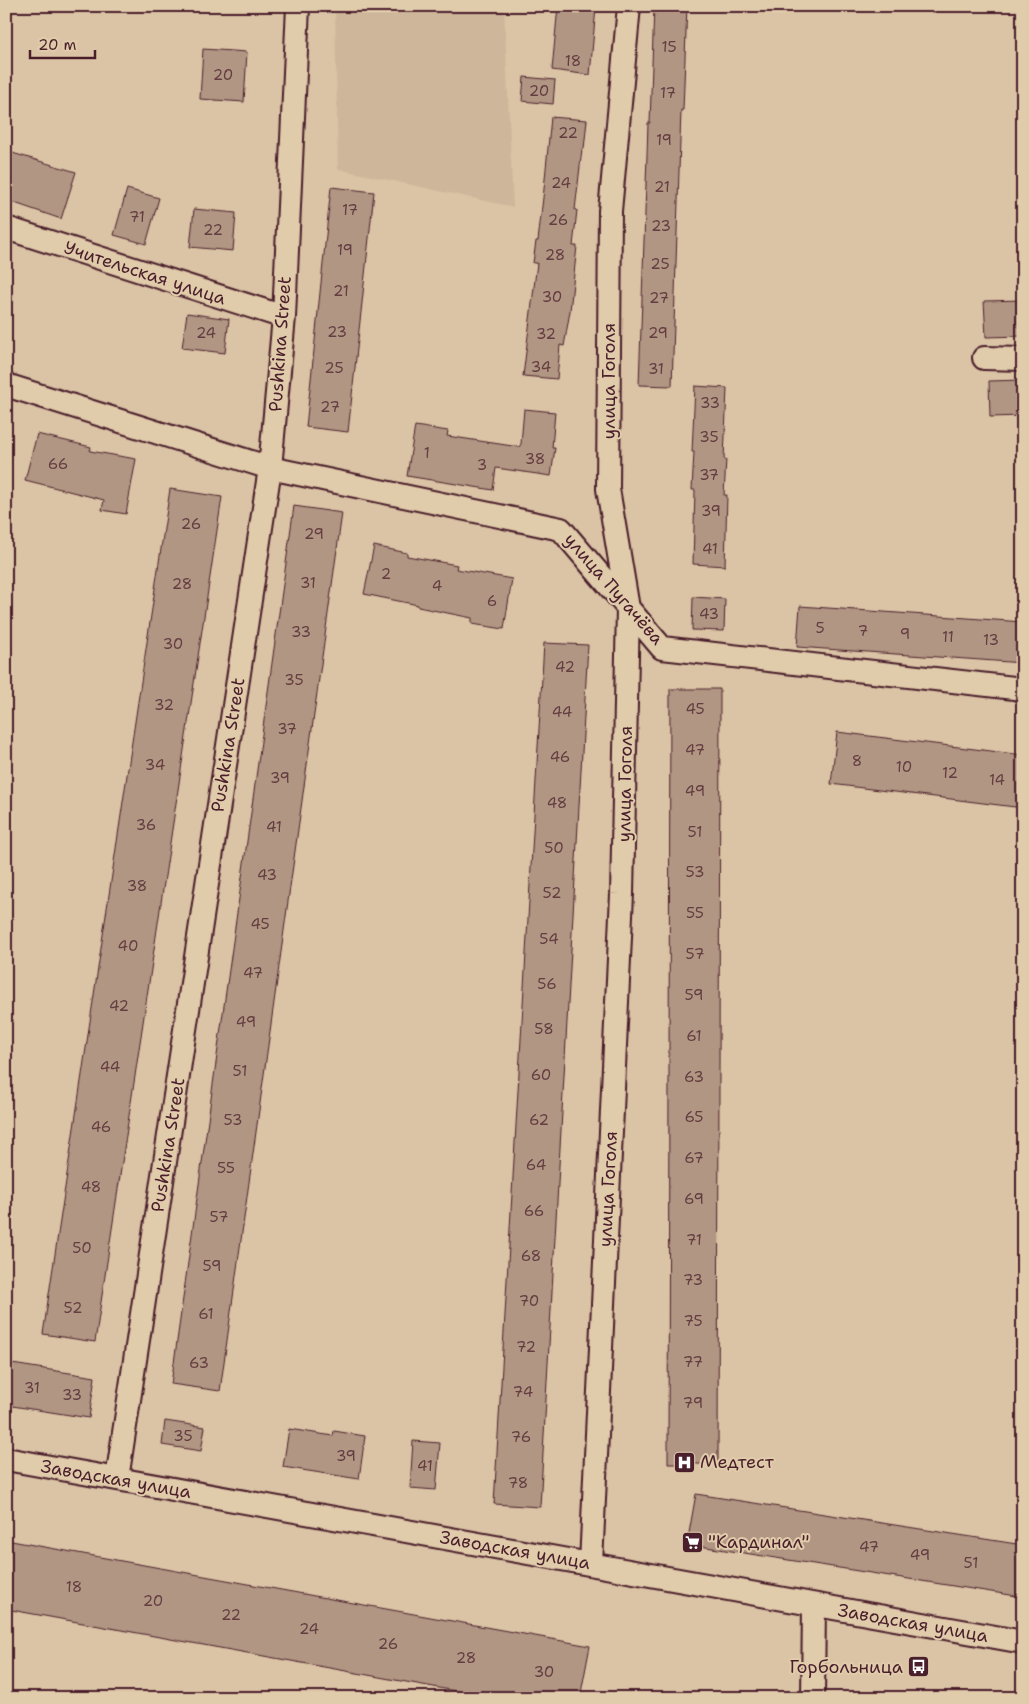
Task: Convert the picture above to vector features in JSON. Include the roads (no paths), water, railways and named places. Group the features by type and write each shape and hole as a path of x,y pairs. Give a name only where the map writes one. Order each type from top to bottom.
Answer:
{"street":[{"name":"Pushkina Street","path":"117,1479 270,468 284,317 298,6"},
{"name":"улица Гоголя","path":"591,1564 622,894 628,608 608,489 610,211 629,6"},
{"name":"Учительская улица","path":"6,228 284,317"},
{"path":"984,358 1023,359"},
{"path":"6,385 270,468"},
{"name":"улица Пугачёва","path":"270,468 561,529 662,648 1023,690"},
{"name":"Заводская улица","path":"6,1460 1023,1642"},
{"path":"814,1605 814,1698"}],"place":[{"name":"Медтест","path":"684,1462"},
{"name":"\"Кардинал\"","path":"692,1542"},
{"name":"Горбольница","path":"919,1667"}]}
